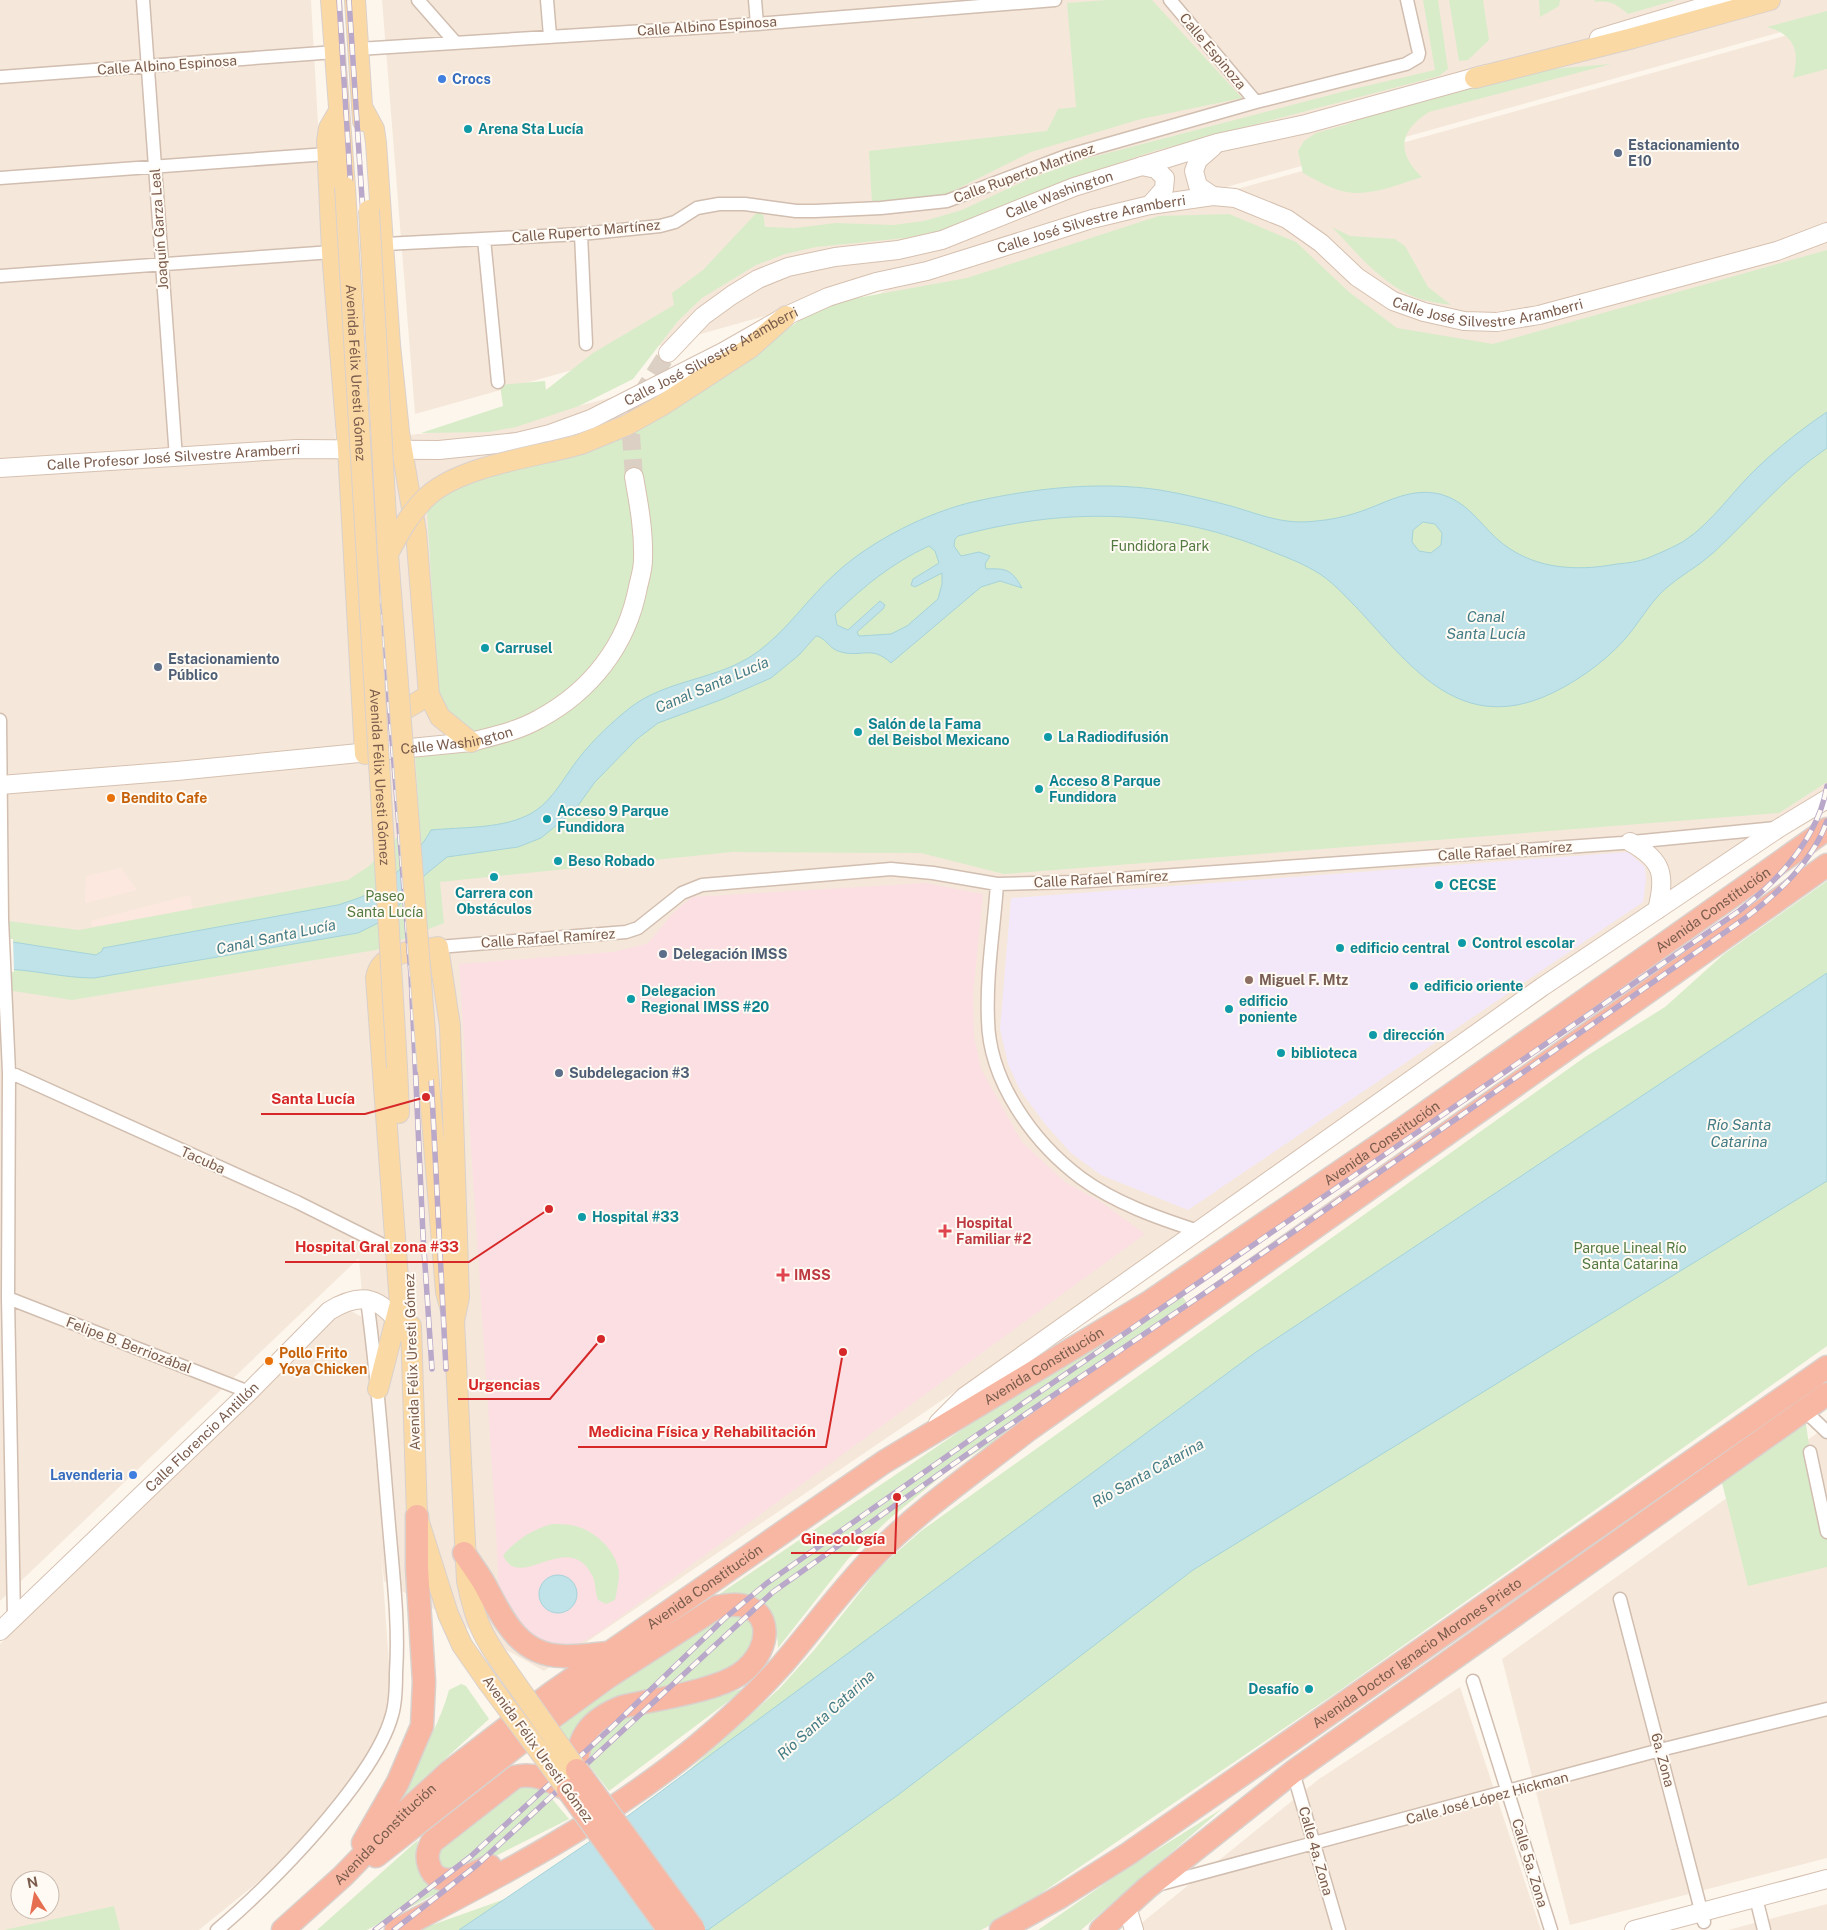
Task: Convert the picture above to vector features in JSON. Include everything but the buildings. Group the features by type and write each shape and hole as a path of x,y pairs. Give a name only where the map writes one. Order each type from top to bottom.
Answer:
{"highway":[{"name":"Avenida Constitución","path":"284,1930 343,1876 404,1813 449,1772 494,1735 878,1466 930,1433 1148,1304 1475,1078 1827,829"},
{"name":"Avenida Constitución","path":"396,1930 558,1844 645,1786 724,1722 780,1667 877,1554 930,1506 1028,1430 1827,865"},
{"path":"1316,1225 1475,1078"},
{"name":"Avenida Doctor Ignacio Morones Prieto","path":"1001,1930 1060,1897 1128,1854 1827,1367"},
{"name":"Avenida Doctor Ignacio Morones Prieto","path":"1101,1930 1147,1888 1293,1772 1827,1394"},
{"path":"343,1876 398,1782 422,1726 424,1682 417,1568 417,1516"},
{"path":"464,1553 484,1582 507,1626 519,1640 531,1649 561,1656 610,1653"},
{"path":"343,1876 372,1860 399,1840 508,1752 608,1677 717,1607 730,1604 745,1604 761,1615 764,1623 763,1643 758,1654 740,1674 711,1686 622,1708 600,1718 587,1729 582,1738 572,1780 525,1775 515,1777 432,1842 427,1858 430,1868 436,1876 446,1880 470,1876 521,1853 558,1844"},
{"name":"Avenida Félix Uresti Gómez","path":"572,1780 669,1930"},
{"name":"Avenida Félix Uresti Gómez","path":"572,1780 694,1930"}],"main road":[{"name":"Avenida Félix Uresti Gómez","path":"331,0 344,188 402,1308 411,1339 417,1516 448,1614 462,1645 487,1681 572,1780"},
{"name":"Avenida Félix Uresti Gómez","path":"355,0 388,554 446,1292 454,1321 464,1553 473,1610 484,1639 505,1668 572,1780"},
{"name":"Calle Washington","path":"668,353 703,316 758,278 788,267 835,257 898,250 942,240 979,227 1074,186 1217,143 1306,124 1475,78 1633,27 1726,0"},
{"path":"1475,78 1634,38 1770,0"},
{"path":"362,107 374,130 385,244 390,345 402,450 416,532 429,695 440,718 471,742"},
{"path":"339,111 329,128 327,154 332,252 348,449 365,754"},
{"path":"1213,196 1198,186 1194,171 1198,160 1217,143"},
{"path":"1142,166 1156,169 1165,178 1166,183 1162,193 1150,205"},
{"name":"Calle José Silvestre Aramberri","path":"348,449 402,450 482,447 550,434 599,414 723,352 786,316 828,297 936,268 1092,219 1150,205 1213,196 1235,198 1287,219 1321,243 1357,277 1393,300 1424,312 1464,321 1497,322 1539,315 1777,251 1827,232"},
{"path":"388,554 416,508 430,494 450,480 474,471 581,444 627,424 661,406 750,348 786,316"},
{"path":"339,345 351,357 360,360 380,356 390,345"},
{"name":"Calle Profesor José Silvestre Aramberri","path":"0,468 297,449 348,449"},
{"name":"Calle Washington","path":"1,785 365,754 471,742 504,734 538,720 559,706 596,676 617,647 635,604 643,562 642,529 634,477"},
{"path":"361,700 380,713 393,713 405,709 429,695"},
{"path":"930,1433 964,1397 1198,1230 1542,987 1779,828 1827,799"},
{"path":"1630,842 1649,853 1660,868 1663,887 1657,910"},
{"path":"378,1389 402,1308 376,978 377,970 389,958 438,947 450,1026 459,1296 454,1321"},
{"path":"367,1300 402,1308"},
{"name":"Calle Florencio Antillón","path":"0,1631 249,1392 329,1311 343,1303 367,1300"},
{"path":"1634,1930 1703,1917 1758,1902 1827,1879"},
{"path":"1758,1902 1827,1888"},
{"path":"1127,1907 1134,1930"},
{"path":"1672,1930 1703,1917"}],"street":[{"name":"Joaquín Garza Leal","path":"143,0 176,458"},
{"path":"418,0 455,42"},
{"path":"547,0 550,36"},
{"path":"755,0 757,24"},
{"path":"887,13 894,0"},
{"name":"Calle Albino Espinosa","path":"358,49 757,24 1055,0"},
{"name":"Calle Espinoza","path":"1170,0 1256,102"},
{"name":"Calle Ruperto Martínez","path":"385,244 581,234 660,226 674,222 697,208 713,205 745,204 796,212 947,201 1066,156 1256,102 1406,64 1418,57 1418,48 1407,0"},
{"name":"Calle Albino Espinosa","path":"0,77 335,52"},
{"path":"0,178 327,154"},
{"path":"581,234 586,344"},
{"path":"484,239 498,382"},
{"path":"0,276 332,252"},
{"path":"0,720 2,920 9,1072 5,1148 4,1264 8,1298 14,1618"},
{"name":"Calle Rafael Ramírez","path":"438,947 626,932 638,928 682,893 702,885 891,870 933,873 997,884 1085,881 1630,842 1779,828"},
{"path":"997,884 989,968 988,1020 991,1049 1001,1079 1020,1114 1047,1146 1080,1177 1116,1199 1198,1230"},
{"name":"Tacuba","path":"9,1072 297,1202 397,1252"},
{"name":"Felipe B. Berriozábal","path":"8,1298 249,1392"},
{"path":"217,1930 295,1855 356,1782 378,1748 392,1715 397,1654 397,1614 378,1389 367,1300"},
{"path":"1804,1410 1827,1432"},
{"path":"1810,1452 1827,1532"},
{"name":"6a. Zona","path":"1620,1600 1703,1917"},
{"name":"Calle 5a. Zona","path":"1473,1680 1551,1930"},
{"name":"Calle José López Hickman","path":"1147,1888 1314,1845 1660,1750 1827,1709"},
{"name":"Calle 4a. Zona","path":"1293,1772 1340,1930"},
{"path":"1758,1902 1764,1930"}],"shaded area":[{"path":"0,0 311,0 336,443 510,424 750,361 898,284 1827,24 1827,798 544,1671 384,1581 381,1552 390,1677 388,1709 377,1738 348,1787 284,1861 199,1930 0,1930 0,1644 330,1320 351,1311 364,1318 359,1258 0,1601"},
{"path":"382,0 1827,0 1827,19 415,414"},
{"path":"1628,852 1645,867 1646,880 1643,902 1188,1210 1101,1175 1071,1153 1045,1124 1020,1090 1008,1064 1000,1029 1011,898"},
{"path":"121,868 137,890 85,903 86,876"},
{"name":"IMSS","path":"925,883 983,894 973,996 974,1036 981,1069 1022,1142 1065,1182 1101,1202 1145,1234 598,1633 580,1643 560,1646 521,1633 499,1599 459,964 612,952 647,944 674,912 692,897"},
{"path":"190,895 192,909 92,927 91,921"},
{"path":"1827,1426 1827,1858 1570,1925 1502,1659"},
{"path":"1460,1687 1541,1930 1133,1930 1319,1779"},
{"path":"1827,1904 1827,1930 1728,1930"}],"green space":[{"path":"1108,0 1152,0 1242,98 1141,119 1031,152 945,195 872,204 869,151 1047,131 1058,109 1076,107 1067,3"},
{"path":"1423,0 1438,0 1448,69 1439,76 1154,151 1054,185 994,212 941,231 905,238 816,247 785,254 756,265 702,298 678,321 633,379 579,406 516,427 489,432 421,433 503,406 500,385 545,381 546,390 593,353 674,305 672,293 703,270 762,207 765,227 795,228 836,223 893,225 924,221 962,210 1029,179 1085,159 1353,89 1435,70"},
{"path":"1449,0 1483,0 1489,40 1468,60 1459,61"},
{"path":"1539,0 1560,0 1559,6 1540,17"},
{"path":"1595,0 1676,0 1628,14 1612,4 1594,2"},
{"path":"1827,11 1827,69 1793,78 1796,60 1793,45 1784,35 1767,27"},
{"path":"1611,64 1429,112 1412,127 1404,142 1408,159 1422,177 1381,190 1359,193 1338,190 1303,173 1298,151 1304,141 1316,133 1345,125 1378,111 1540,70"},
{"name":"Fundidora Park","path":"1229,214 1296,242 1349,292 1397,328 1493,344 1827,250 1827,782 1779,813 1004,874 921,853 732,852 440,882 444,923 376,950 72,1000 0,989 0,920 79,930 348,880 369,866 419,815 415,754 448,750 438,693 427,510 455,485 631,435 824,304 967,278 1159,216"},
{"path":"1332,227 1350,236 1395,239 1405,246 1428,287 1451,305 1417,298 1392,285 1361,258"},
{"name":"Parque Lineal Río Santa Catarina","path":"1827,881 1827,1346 1339,1691 1003,1919 981,1930 418,1930 533,1889 666,1791 779,1689 815,1649 880,1567 921,1531 1585,1057 1665,1007 1724,954"},
{"path":"1178,1290 1191,1309 1043,1411 950,1469 888,1520 848,1559 778,1648 774,1622 763,1605 744,1596 718,1595 966,1427"},
{"path":"1804,1410 1810,1452 1827,1528 1827,1567 1748,1586 1719,1471"},
{"path":"552,1524 579,1527 602,1541 608,1548 617,1564 619,1572 615,1600 606,1604 598,1600 593,1577 583,1563 571,1558 558,1558 520,1568 510,1565 503,1555 509,1549 531,1532"},
{"path":"731,1611 754,1619 756,1640 737,1668 589,1714 577,1725 569,1741 554,1723 717,1614"},
{"path":"461,1684 466,1686 489,1719 390,1809 431,1737 449,1690"},
{"path":"746,1688 609,1791 589,1765 587,1754 589,1743 611,1721"},
{"path":"538,1782 569,1819 466,1871 444,1871 437,1856 440,1846 514,1785"},
{"path":"1223,1808 1081,1930 1038,1930 1117,1875"},
{"path":"418,1840 418,1865 423,1877 434,1886 443,1890 367,1930 317,1930"},
{"path":"114,1906 120,1930 4,1930 50,1920 60,1920 60,1918"}],"water":[{"name":"Canal Santa Lucía","path":"1827,412 1827,448 1782,484 1713,553 1664,590 1625,639 1607,657 1575,680 1541,698 1511,706 1484,706 1459,699 1437,686 1416,670 1332,583 1309,567 1263,548 1187,525 1150,519 1112,516 1035,520 958,536 955,539 954,546 961,556 979,552 990,556 985,564 986,569 1008,571 1015,577 1022,588 1000,581 981,587 891,663 877,654 853,654 838,651 822,638 816,636 799,655 771,678 723,699 658,723 637,739 595,782 574,811 541,838 518,847 447,857 425,875 388,918 358,933 94,978 0,969 0,940 96,955 103,948 338,905 366,895 382,885 398,871 421,846 431,830 479,827 504,823 535,811 550,798 590,744 631,707 661,691 726,669 756,653 787,625 835,574 865,550 921,520 959,506 999,496 1045,489 1091,486 1137,487 1196,497 1273,518 1304,522 1341,517 1407,495 1428,492 1440,494 1457,501 1471,512 1496,538 1523,556 1553,566 1585,568 1644,559 1684,541 1704,525 1766,460 1791,438","holes":["1423,522 1435,524 1442,533 1441,545 1431,553 1419,551 1412,542 1413,530","929,546 935,551 939,563 913,579 911,585 915,587 942,573 942,584 938,599 907,626 891,634 859,636 857,632 883,609 885,605 880,601 848,630 837,625 835,614 857,594 879,576"]},
{"name":"Río Santa Catarina","path":"1827,973 1827,1181 1193,1570 898,1795 708,1930 459,1930 629,1815 1256,1352"},
{"path":"558,1575 572,1580 577,1594 572,1608 558,1613 544,1608 539,1594 544,1580"}],"pier":[{"path":"0,938 13,939 14,972 0,972"}],"tunnel":[{"path":"634,477 631,435 641,395 668,353"}],"railway":[{"path":"339,0 362,368 411,975 423,1235 432,1369"},
{"path":"349,0 373,367 428,1016 446,1369"},
{"path":"375,1930 470,1857 611,1728 725,1618 767,1583 977,1435 1739,911 1768,886 1795,856 1815,823 1827,786"},
{"path":"394,1930 477,1865 773,1592 983,1443 1224,1280 1744,919 1793,876 1813,850 1827,821"}],"place":[{"name":"Crocs","path":"442,79"},
{"name":"Arena Sta Lucía","path":"468,129"},
{"name":"Estacionamiento E10","path":"1618,153"},
{"name":"Carrusel","path":"485,648"},
{"name":"Estacionamiento Público","path":"158,667"},
{"name":"Salón de la Fama del Beisbol Mexicano","path":"858,732"},
{"name":"La Radiodifusión","path":"1048,737"},
{"name":"Acceso 8 Parque Fundidora","path":"1039,789"},
{"name":"Bendito Cafe","path":"111,798"},
{"name":"Acceso 9 Parque Fundidora","path":"547,819"},
{"name":"Beso Robado","path":"558,861"},
{"name":"Carrera con Obstáculos","path":"494,877"},
{"name":"CECSE","path":"1439,885"},
{"name":"Control escolar","path":"1462,943"},
{"name":"edificio central","path":"1340,948"},
{"name":"Delegación IMSS","path":"663,954"},
{"name":"Miguel F. Mtz","path":"1249,980"},
{"name":"edificio oriente","path":"1414,986"},
{"name":"Delegacion Regional IMSS #20","path":"631,999"},
{"name":"edificio poniente","path":"1229,1009"},
{"name":"dirección","path":"1373,1035"},
{"name":"biblioteca","path":"1281,1053"},
{"name":"Subdelegacion #3","path":"559,1073"},
{"name":"Santa Lucía","path":"426,1097"},
{"name":"Hospital Gral zona #33","path":"549,1209"},
{"name":"Hospital #33","path":"582,1217"},
{"name":"Hospital Familiar #2","path":"945,1231"},
{"name":"IMSS","path":"783,1275"},
{"name":"Urgencias","path":"601,1339"},
{"name":"Medicina Física y Rehabilitación","path":"843,1352"},
{"name":"Pollo Frito Yoya Chicken","path":"269,1361"},
{"name":"Lavenderia","path":"133,1475"},
{"name":"Ginecología","path":"897,1497"},
{"name":"Desafío","path":"1309,1689"}],"park label":[{"name":"Paseo Santa Lucía","path":"385,904"}]}
